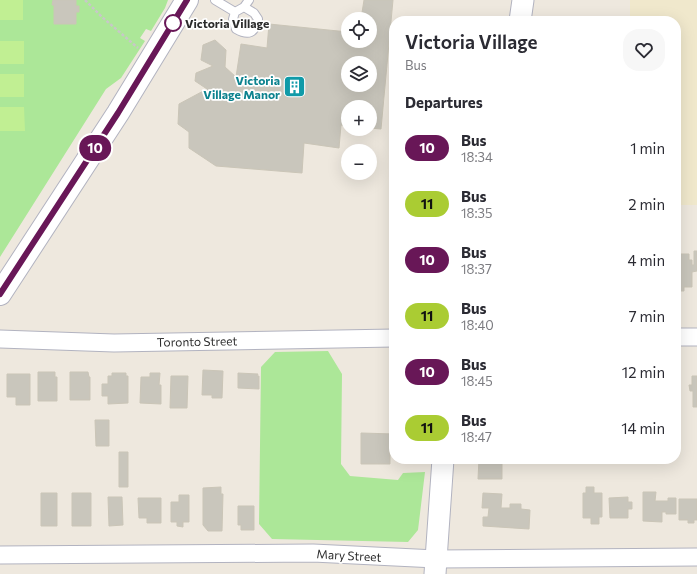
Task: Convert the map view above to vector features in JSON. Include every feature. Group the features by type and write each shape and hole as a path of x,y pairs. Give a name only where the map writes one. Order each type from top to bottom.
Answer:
{"main road":[{"path":"0,294 118,113 187,0"}],"street":[{"path":"521,16 523,0"},
{"path":"681,337 697,337"},
{"name":"Toronto Street","path":"0,339 114,343 389,338"},
{"path":"435,566 443,464"},
{"name":"Mary Street","path":"0,555 313,553 435,566 697,557"}],"lane":[{"path":"215,0 235,12"},
{"path":"247,4 258,19 256,28 251,33 243,33 236,28 233,19 235,12 247,4"}],"path":[{"path":"85,0 102,17 142,50"}],"shaded area":[{"path":"630,0 697,0 697,205 681,205 681,16 630,16"}],"green space":[{"path":"0,0 168,0 165,8 151,31 146,29 140,38 145,41 121,78 106,89 0,257"},
{"path":"0,0 23,0 23,20 0,20"},
{"path":"0,41 24,41 24,64 0,64"},
{"path":"0,74 24,74 24,97 0,97"},
{"path":"0,107 24,107 25,131 0,131"},
{"path":"328,351 342,374 341,464 350,476 398,480 403,473 425,472 418,530 408,542 272,539 259,524 261,367 275,352"}],"building":[{"path":"53,0 76,0 76,6 79,6 79,12 76,12 76,24 54,24 54,5 52,5"},
{"name":"Victoria Village Manor","path":"364,0 393,0 392,16 389,16 389,43 381,129 377,129 377,100 341,100 339,148 304,143 302,173 216,166 189,148 189,132 178,124 179,104 207,89 195,81 196,73 213,66 201,60 203,45 215,40 226,50 225,67 236,77 241,44 267,48 269,24 341,31 341,48 377,48 377,12 362,12"},
{"path":"694,251 697,251 697,271 692,272 692,287 684,287 684,291 681,291 681,254 689,254 689,260 692,260 692,265 694,265"},
{"path":"203,370 223,371 222,398 212,398 212,395 202,395"},
{"path":"38,372 55,372 55,377 57,377 57,401 38,401"},
{"path":"70,372 88,372 90,377 90,400 70,400"},
{"path":"112,373 126,373 126,376 128,376 128,403 108,404 108,396 102,396 102,384 108,384 108,376 112,376"},
{"path":"150,373 160,373 159,385 161,385 161,404 140,403 141,377 150,377"},
{"path":"238,373 258,374 259,389 238,388"},
{"path":"7,374 30,374 30,405 16,405 16,397 7,397"},
{"path":"171,376 188,376 187,408 170,408"},
{"path":"692,376 697,376 697,407 693,407 693,391 690,391 689,385 692,385"},
{"path":"95,420 109,420 109,446 96,446"},
{"path":"361,433 389,434 389,464 361,464"},
{"path":"119,452 128,452 128,487 119,487"},
{"path":"479,464 502,464 502,479 478,479"},
{"path":"221,487 221,494 223,494 222,531 208,531 203,525 203,488"},
{"path":"586,487 594,487 594,493 602,493 602,517 599,517 599,524 591,524 591,518 583,518 583,493 586,493"},
{"path":"643,492 656,492 655,501 668,501 668,498 676,498 676,514 666,514 666,512 662,512 662,522 643,521"},
{"path":"41,493 57,493 57,526 41,526"},
{"path":"72,493 91,493 91,526 72,526"},
{"path":"483,493 502,494 501,508 510,508 510,504 521,504 521,509 530,510 529,529 483,526 483,517 488,517 489,508 482,508"},
{"path":"179,495 189,495 189,522 183,522 183,527 177,526 177,522 171,522 171,502 179,502"},
{"path":"108,497 122,497 123,525 109,526"},
{"path":"628,497 628,502 632,502 632,509 628,509 628,518 610,518 609,498"},
{"path":"138,498 161,498 161,523 147,523 147,518 139,518"},
{"path":"679,499 697,499 697,520 694,520 694,523 688,523 688,520 679,520"},
{"path":"238,506 254,506 254,530 241,530 241,525 238,525"}],"bus line":[{"name":"10","path":"0,294 118,113 187,0"}],"place":[{"name":"Victoria Village","path":"173,23"},
{"name":"Victoria Village Manor","path":"295,87"}]}
